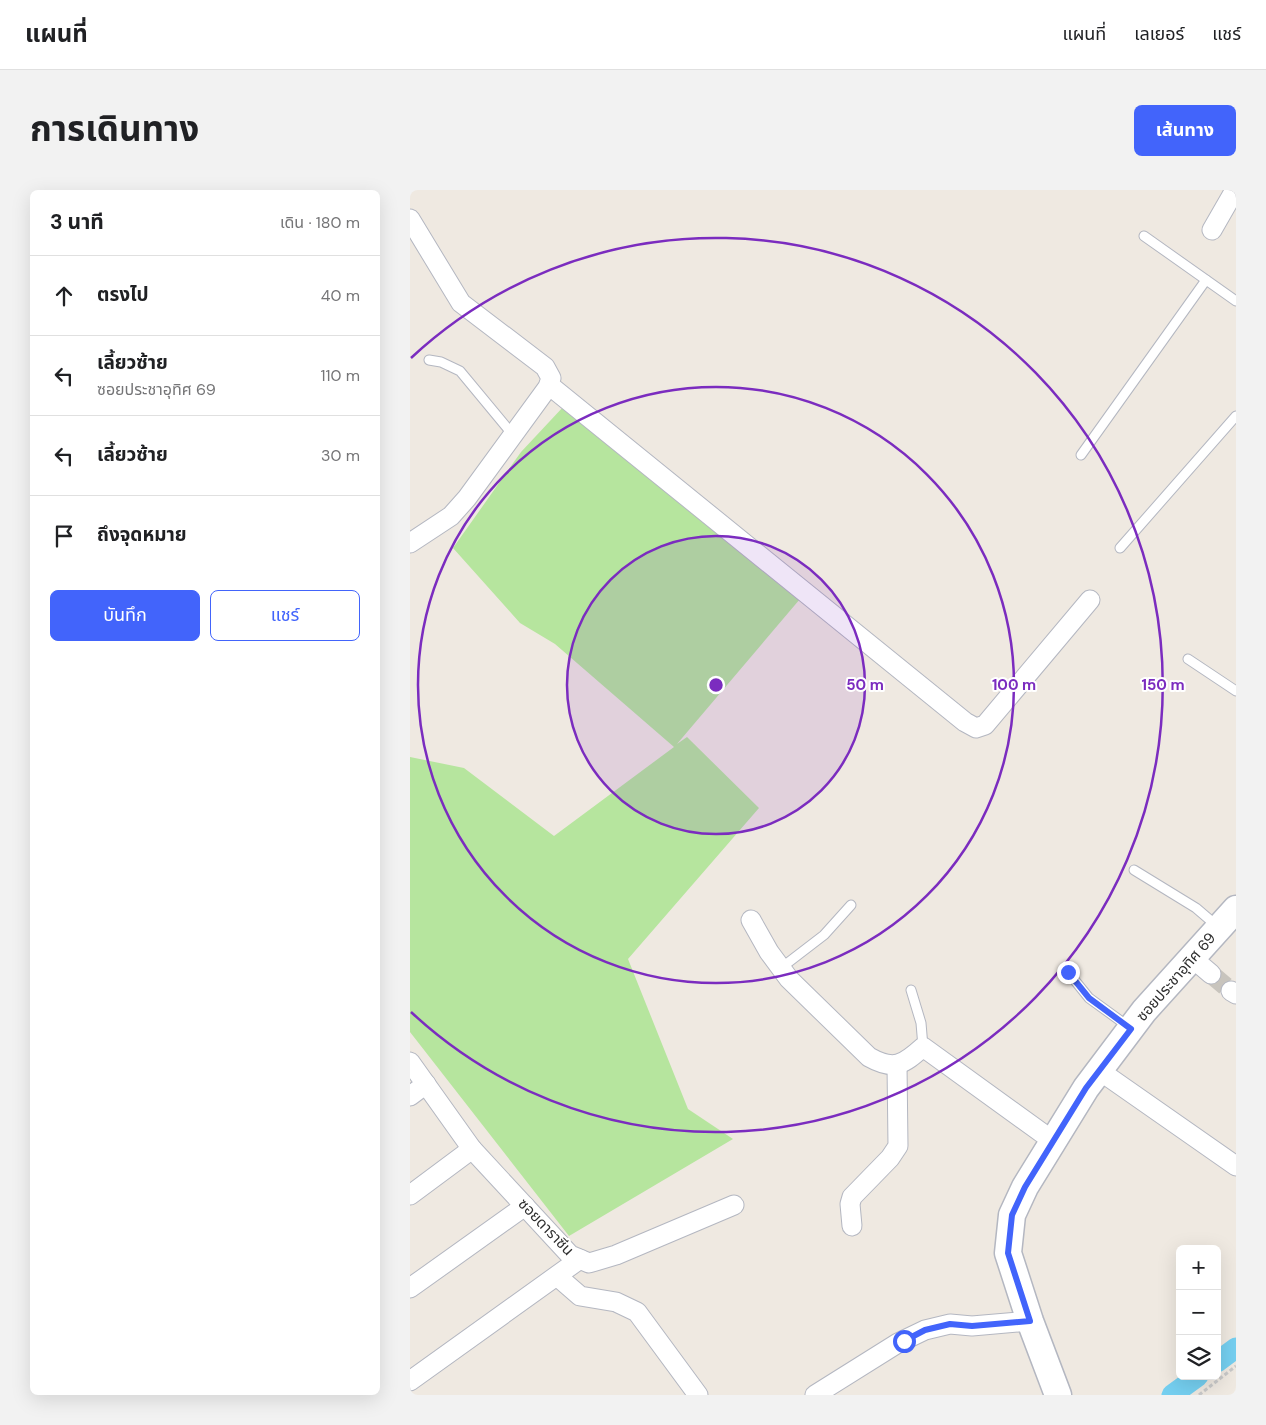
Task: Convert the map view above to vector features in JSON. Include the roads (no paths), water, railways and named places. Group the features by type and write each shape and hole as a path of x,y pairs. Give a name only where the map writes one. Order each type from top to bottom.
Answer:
{"street":[{"path":"1212,230 1236,190"},
{"path":"410,219 460,303 545,367 551,378 549,385 467,498 451,516 410,543"},
{"path":"549,385 965,722 976,728 985,725 1090,600"},
{"name":"ซอยประชาอุทิศ 69","path":"1058,1395 1030,1321 1008,1253 1012,1215 1025,1187 1100,1071 1131,1029 1191,957 1228,919"},
{"path":"751,920 781,968 823,1014 869,1057 884,1066 897,1065 912,1057 923,1047 1053,1142"},
{"path":"1191,957 1211,974"},
{"name":"ซอยดาราซีน","path":"410,1062 472,1150 570,1255 589,1263 616,1255 734,1204"},
{"path":"852,1226 850,1204 852,1197 890,1158 898,1146 897,1065"},
{"path":"1100,1071 1236,1166"},
{"path":"410,1096 426,1084"},
{"path":"410,1195 472,1150"},
{"path":"410,1288 525,1206"},
{"path":"410,1381 580,1259"},
{"path":"557,1276 580,1296 616,1302 638,1312 698,1395"},
{"path":"815,1395 898,1344 925,1330 950,1324 972,1326 1030,1321"}],"lane":[{"path":"1144,236 1236,301"},
{"path":"1081,455 1206,280"},
{"path":"429,360 447,364 460,371 514,435"},
{"path":"1120,548 1236,416"},
{"path":"1188,658 1236,691"},
{"path":"1134,870 1196,908 1228,919"},
{"path":"781,968 819,939 851,905"},
{"path":"1068,972 1089,998 1131,1029"},
{"path":"911,990 921,1023 923,1047"}],"waterway":[{"path":"1221,1359 1236,1348"},
{"path":"1172,1395 1193,1380"}],"tunnel":[{"path":"1211,974 1231,991"}]}
